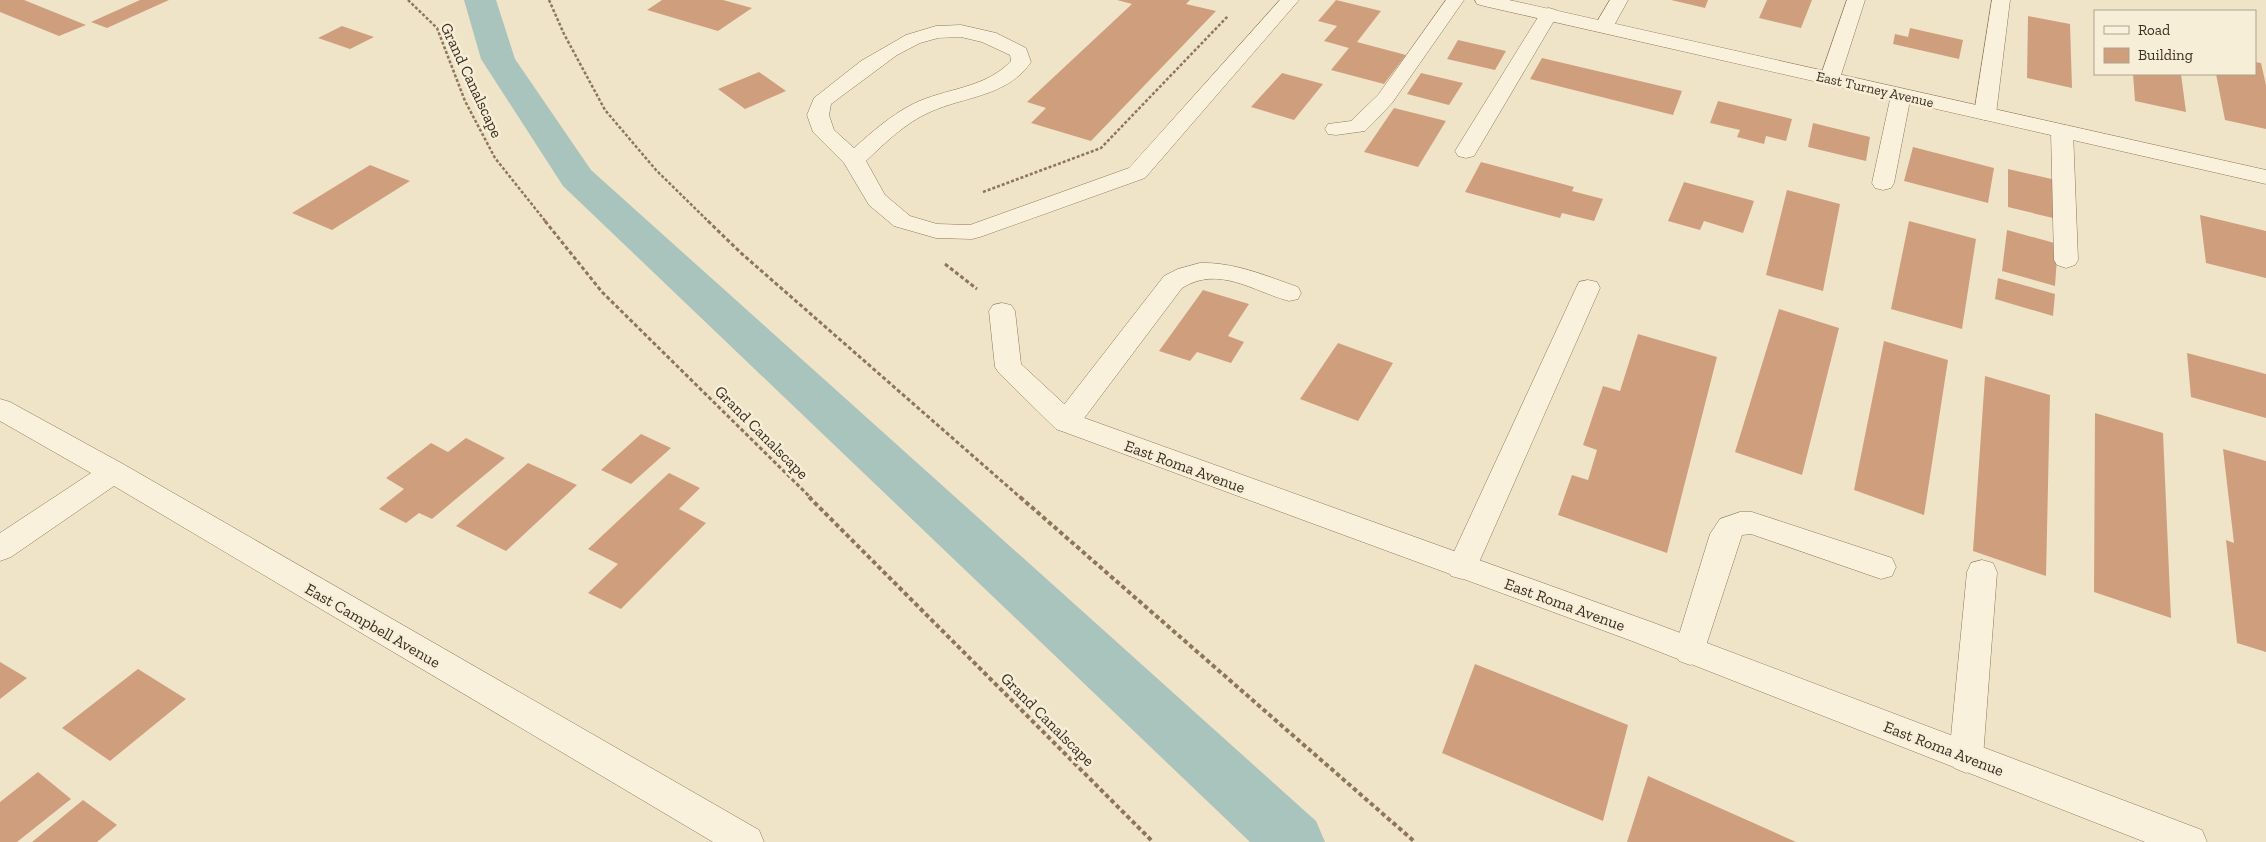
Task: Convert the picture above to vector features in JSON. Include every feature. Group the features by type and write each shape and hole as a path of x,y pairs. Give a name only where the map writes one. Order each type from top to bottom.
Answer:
{"street":[{"path":"854,160 907,116 923,107 986,88 1014,72 1021,62 1019,52 984,34 958,31 939,31 920,35 894,46 821,102 818,115 824,132 854,160 863,179 877,200 902,220 936,231 972,232 1118,179 1137,172 1290,0"},
{"path":"1336,129 1357,126 1385,99 1455,0"},
{"name":"East Turney Avenue","path":"1484,0 2266,177"},
{"path":"1604,26 1619,0"},
{"path":"1830,78 1856,0"},
{"path":"1985,114 2001,0"},
{"path":"1466,151 1549,14"},
{"path":"1883,183 1901,95"},
{"path":"2062,131 2066,260"},
{"path":"1066,422 1173,282 1184,273 1199,269 1219,270 1289,292"},
{"path":"1462,567 1588,288"},
{"name":"East Roma Avenue","path":"1002,311 1008,367 1066,422 1690,650 2189,842"},
{"name":"East Campbell Avenue","path":"0,409 113,472 746,842"},
{"path":"0,549 113,472"},
{"path":"1690,650 1725,534 1729,527 1738,523 1752,523 1881,567"},
{"path":"1966,757 1982,572"}],"path":[{"name":"Grand Canalscape","path":"408,0 437,28 466,101 495,158 602,292 740,426 1154,842"},
{"path":"549,0 564,34 605,110 656,170 741,253 1415,842"}],"building":[{"path":"0,0 24,0 86,25 59,36 0,12"},
{"path":"140,0 169,0 107,28 91,22"},
{"path":"662,0 723,0 752,8 718,31 647,10"},
{"path":"1117,0 1190,0 1186,4 1216,11 1091,141 1031,123 1046,108 1027,102 1132,4"},
{"path":"1336,0 1381,11 1357,42 1406,55 1384,84 1331,70 1349,48 1324,41 1337,26 1318,21"},
{"path":"1671,0 1708,0 1705,8"},
{"path":"1767,0 1812,0 1801,28 1759,18"},
{"path":"2028,16 2070,24 2072,88 2027,78"},
{"path":"342,26 374,37 350,49 318,38"},
{"path":"1910,28 1963,40 1959,59 1893,44 1895,34 1908,37"},
{"path":"1458,40 1506,51 1495,70 1447,59"},
{"path":"1542,58 1682,91 1673,115 1530,79"},
{"path":"2256,62 2261,63 2266,85 2266,129 2225,120 2216,75 2256,75"},
{"path":"759,72 786,91 745,109 718,89"},
{"path":"1282,73 1323,84 1294,120 1251,107"},
{"path":"1421,73 1463,83 1449,105 1407,94"},
{"path":"2133,75 2181,75 2186,112 2135,101"},
{"path":"1718,101 1792,119 1786,141 1766,136 1764,144 1737,137 1740,130 1710,123"},
{"path":"1394,108 1446,121 1418,167 1364,152"},
{"path":"1813,123 1870,137 1866,161 1808,147"},
{"path":"1913,147 1994,168 1988,203 1904,181"},
{"path":"1481,162 1574,187 1572,191 1603,199 1594,221 1562,213 1560,218 1465,192"},
{"path":"370,165 410,181 332,230 292,213"},
{"path":"2008,169 2056,180 2057,219 2008,207"},
{"path":"1684,182 1754,201 1743,233 1704,221 1700,230 1668,221"},
{"path":"1787,190 1840,204 1823,291 1766,275"},
{"path":"2200,215 2266,231 2266,278 2206,263"},
{"path":"1909,221 1976,239 1962,329 1891,309"},
{"path":"2007,230 2058,244 2055,286 2002,271"},
{"path":"1998,278 2055,294 2053,316 1995,299"},
{"path":"1203,290 1249,304 1228,336 1244,342 1231,363 1197,352 1190,361 1159,351"},
{"path":"1779,309 1839,328 1802,475 1735,452"},
{"path":"1638,334 1717,357 1667,553 1558,515 1572,475 1588,480 1597,450 1583,445 1603,386 1620,391"},
{"path":"1884,341 1948,360 1924,515 1854,490"},
{"path":"1338,343 1393,363 1358,421 1300,399"},
{"path":"2187,353 2266,374 2266,418 2191,397"},
{"path":"1985,376 2050,395 2046,576 1973,551"},
{"path":"2095,413 2163,433 2171,618 2094,592"},
{"path":"641,434 671,448 631,484 601,470"},
{"path":"466,438 505,458 432,519 419,513 406,523 379,509 404,489 386,478 431,443 448,452"},
{"path":"2223,449 2266,461 2266,652 2237,643 2226,540 2234,543"},
{"path":"528,463 577,485 506,551 456,526"},
{"path":"669,473 700,488 679,509 706,523 621,609 588,593 618,564 588,549"},
{"path":"0,662 27,678 0,699"},
{"path":"1475,664 1628,725 1603,821 1442,753"},
{"path":"138,669 186,699 110,761 62,728"},
{"path":"38,772 71,799 17,842 0,842 0,802"},
{"path":"1648,776 1796,842 1627,842"},
{"path":"83,800 117,825 97,842 32,842"}],"waterway":[{"path":"480,0 498,59 577,178 1294,842"}]}
